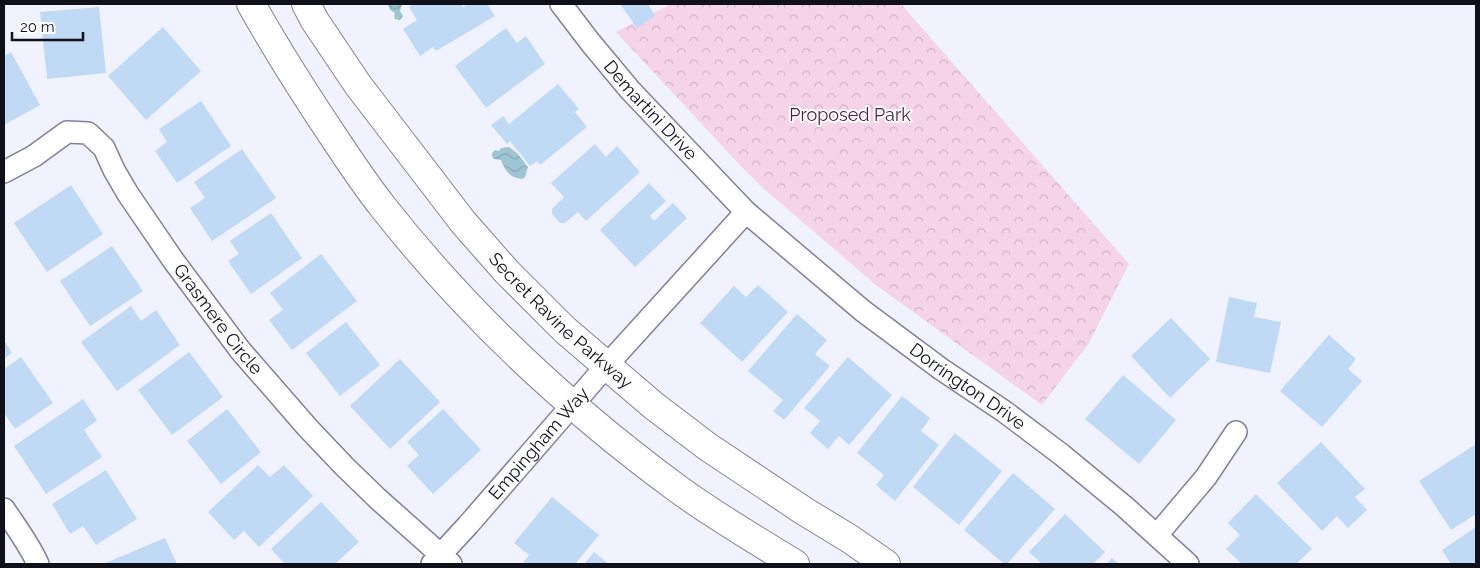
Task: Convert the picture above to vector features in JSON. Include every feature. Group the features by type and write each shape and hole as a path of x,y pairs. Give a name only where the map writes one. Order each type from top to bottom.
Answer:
{"main road":[{"path":"251,4 275,47 318,114 382,206 470,307 535,372 624,448 679,490 795,564"},
{"name":"Secret Ravine Parkway","path":"306,4 315,21 358,85 463,222 507,272 565,330 654,406 708,447 886,564"}],"street":[{"name":"Demartini Drive","path":"561,4 630,90 746,212"},
{"name":"Grasmere Circle","path":"4,172 34,156 67,132 88,133 104,148 114,170 145,219 178,268 240,350 344,466 441,561"},
{"name":"Empingham Way","path":"441,561 468,526 606,365 746,212"},
{"name":"Dorrington Drive","path":"746,212 863,311 941,369 1027,428 1124,506 1188,564"},
{"path":"1158,536 1206,477 1236,432"},
{"path":"4,509 33,553 38,564"}],"green space":[{"name":"Proposed Park","path":"671,4 901,4 1129,264 1089,343 1042,405 876,285 763,188 616,32"}],"water":[{"path":"388,4 402,4 400,11 403,16 400,20 395,19 395,13 390,10"},
{"path":"509,147 517,153 528,167 525,177 522,179 511,175 506,171 501,160 494,159 492,156 495,150 499,151 501,148"}],"building":[{"path":"414,4 461,4 463,7 468,4 487,4 495,16 436,51 433,47 420,56 403,29 417,20 409,7"},
{"path":"620,4 648,4 655,16 637,28"},
{"path":"99,7 106,73 47,79 40,12"},
{"path":"163,27 201,71 146,120 108,76"},
{"path":"506,28 517,43 526,36 545,64 486,108 455,66"},
{"path":"11,52 40,105 4,125 4,56"},
{"path":"558,84 579,109 575,112 587,127 540,165 537,161 530,166 510,141 507,144 491,125 503,116 509,124"},
{"path":"201,101 231,146 177,183 155,151 167,142 159,129"},
{"path":"595,144 606,157 617,146 640,172 586,221 578,212 565,223 560,223 552,214 552,209 564,197 551,183"},
{"path":"242,149 276,198 212,241 190,208 205,198 194,182"},
{"path":"649,183 666,201 650,216 654,221 673,203 687,218 635,267 600,230"},
{"path":"71,185 103,234 47,272 14,223"},
{"path":"271,213 302,258 251,294 228,261 239,254 230,241"},
{"path":"112,246 143,291 90,326 60,281"},
{"path":"321,254 357,301 292,350 269,320 283,310 270,293"},
{"path":"758,285 788,312 742,362 700,323 734,286 746,297"},
{"path":"1229,297 1257,303 1254,317 1281,322 1270,373 1216,362"},
{"path":"131,306 141,321 156,310 180,345 117,391 81,342"},
{"path":"797,314 827,340 815,354 830,366 784,420 773,411 783,400 748,371"},
{"path":"1171,318 1210,359 1170,398 1131,356"},
{"path":"346,322 380,365 340,396 306,353"},
{"path":"1329,335 1356,359 1348,369 1362,381 1322,427 1280,391"},
{"path":"4,340 12,353 4,359"},
{"path":"189,352 223,397 172,435 138,390"},
{"path":"21,357 53,403 15,429 4,413 4,369"},
{"path":"848,357 892,395 849,445 839,436 828,449 810,433 820,421 804,408"},
{"path":"400,359 440,402 390,449 350,406"},
{"path":"1123,375 1176,420 1139,464 1085,419"},
{"path":"902,396 930,418 921,431 939,445 895,501 876,485 884,475 857,453"},
{"path":"83,399 97,420 84,430 102,457 46,494 14,446"},
{"path":"227,409 261,452 221,484 187,441"},
{"path":"443,409 481,450 433,494 407,466 419,455 407,442"},
{"path":"955,433 1002,471 959,525 913,487"},
{"path":"1321,442 1365,489 1355,497 1367,510 1348,528 1337,516 1322,531 1277,483"},
{"path":"1476,444 1476,514 1451,530 1419,481"},
{"path":"258,465 270,477 284,465 313,496 259,547 244,531 234,540 208,512"},
{"path":"106,470 137,519 96,545 83,526 70,534 52,504"},
{"path":"1013,473 1055,509 1007,564 1004,564 964,530"},
{"path":"1256,494 1312,549 1296,564 1242,564 1226,549 1240,535 1228,523"},
{"path":"552,497 599,535 575,564 522,564 529,555 514,543"},
{"path":"321,502 359,542 335,564 285,564 271,549"},
{"path":"1065,514 1105,552 1093,564 1042,564 1029,552"},
{"path":"1476,527 1476,564 1451,564 1442,550"},
{"path":"165,538 177,564 103,564"},
{"path":"594,552 609,564 584,564"},
{"path":"1112,558 1119,564 1106,564"}]}
